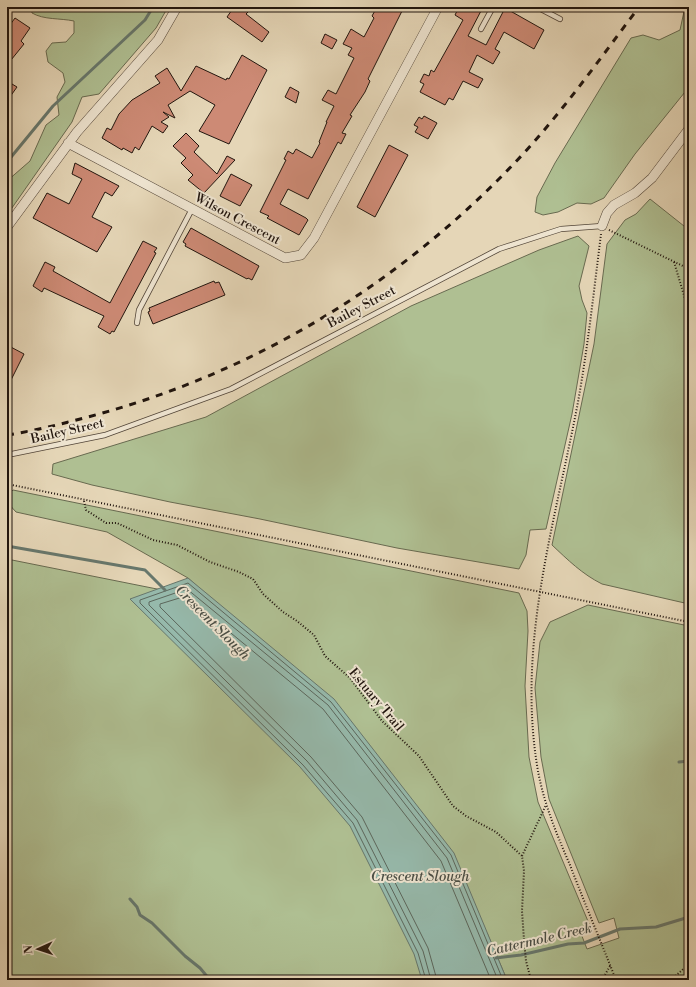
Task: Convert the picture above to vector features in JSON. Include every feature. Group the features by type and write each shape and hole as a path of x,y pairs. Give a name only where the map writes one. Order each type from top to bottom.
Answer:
{"street":[{"path":"7,227 68,143 158,40 177,7"},
{"name":"Wilson Crescent","path":"68,143 284,258 302,255 314,238 438,7"},
{"path":"602,226 607,213 614,205 635,193 652,178 689,130"}],"lane":[{"path":"482,29 493,7"},
{"path":"537,7 560,19"},
{"path":"136,323 139,310 192,208"},
{"name":"Bailey Street","path":"7,455 105,435 231,389 498,249 561,229 602,226"}],"path":[{"path":"616,980 546,805 538,772 532,729 532,657 546,550 578,402 591,317 602,226 689,269"},
{"path":"673,261 689,312"},
{"path":"7,484 84,501 689,622"},
{"name":"Estuary Trail","path":"84,501 86,510 106,523 117,523 152,540 177,545 210,562 239,572 252,579 263,594 314,635 325,656 350,678 382,721 419,756 453,806 466,816 485,824 522,856"},
{"path":"531,980 526,961 524,940 522,903 524,871 522,856 546,805"},
{"path":"671,980 689,964"},
{"path":"602,980 610,966"}],"shaded area":[{"path":"31,7 77,7 80,9 88,7 168,7 156,28 99,94 82,97 72,122 7,215 7,181 30,161 46,125 59,115 57,97 65,82 63,73 48,62 46,51 52,43 66,42 74,33 74,21 47,18 37,15 32,13"},
{"path":"685,7 689,7 689,87 635,154 604,198 591,204 577,203 558,212 543,215 535,212 537,197 555,163 631,38 643,35 659,40 680,30"},
{"path":"650,199 689,230 689,604 602,584 582,571 552,545 594,344 607,244 625,220 636,214"},
{"path":"578,236 589,246 579,286 587,313 584,344 572,414 546,529 530,530 526,555 519,569 397,548 260,519 170,502 92,485 52,474 53,464 206,417 411,306 539,250"},
{"path":"13,490 519,593 527,611 528,631 525,686 529,757 538,802 590,926 580,931 587,949 619,938 614,918 599,923 549,799 541,757 535,688 540,642 550,622 588,605 689,626 689,980 507,980 487,933 498,980 7,980 7,559 212,600 188,578 107,532 16,512 7,502 7,496"}],"water":[{"name":"Crescent Slough","path":"188,578 334,699 454,853 507,980 422,980 414,954 350,826 300,767 130,599"}],"building":[{"path":"234,7 241,7 248,12 246,14 269,32 262,42 227,17"},
{"path":"377,7 404,7 368,79 370,81 365,92 350,115 352,116 342,133 346,134 341,144 338,142 308,199 288,189 280,204 308,220 299,235 267,218 269,216 260,212 286,160 284,159 288,151 293,154 296,149 312,158 320,143 319,142 326,122 334,106 322,100 328,90 336,94 354,58 348,55 352,48 343,44 351,29 364,37 374,18 372,16"},
{"path":"459,7 483,7 468,36 486,45 505,8 544,30 534,49 504,32 495,49 500,52 493,64 477,55 469,72 483,79 478,88 463,81 453,100 449,98 445,105 420,92 424,84 420,82 424,74 429,76 431,70 434,72 463,20 455,15"},
{"path":"15,18 30,28 21,41 24,44 7,65 7,29"},
{"path":"325,34 337,40 332,49 321,43"},
{"path":"242,55 267,70 229,144 199,131 215,105 190,91 168,105 175,118 163,112 169,117 161,122 168,126 163,133 152,126 139,150 135,147 132,153 123,148 122,150 102,138 107,128 111,130 119,114 132,100 160,83 155,76 167,68 181,91 196,66 226,80 227,78 229,79"},
{"path":"7,81 17,87 7,101"},
{"path":"290,87 299,92 296,103 285,97"},
{"path":"424,116 437,123 428,139 415,132 418,127 414,125 419,117 422,119"},
{"path":"186,133 199,146 194,152 217,174 227,156 235,160 204,193 188,180 193,175 181,163 186,158 173,146"},
{"path":"389,145 408,155 375,217 357,207"},
{"path":"75,163 119,186 112,196 105,192 92,217 112,227 97,252 33,218 47,193 69,204 82,179 72,174"},
{"path":"231,174 252,185 240,206 220,196"},
{"path":"191,228 259,266 252,280 247,279 185,246 186,244 183,242"},
{"path":"143,241 157,248 154,252 156,253 114,332 112,331 110,334 98,327 104,316 44,288 42,292 33,286 45,262 55,267 53,271 110,303"},
{"path":"214,281 215,283 219,282 225,295 153,324 148,312 150,311 149,308"},
{"path":"7,345 24,354 7,388"}],"waterway":[{"path":"7,162 53,106 145,20 153,7"},
{"name":"Crescent Slough","path":"7,546 145,570 165,590"},
{"path":"679,762 689,761"},
{"path":"130,899 137,907 140,915 152,923 185,956 200,968 210,980"},
{"name":"Cattermole Creek","path":"496,958 521,955 568,944 584,943 620,929 656,927 689,917"}],"railway":[{"path":"7,435 88,417 151,398 211,375 269,347 325,316 379,281 430,242 478,199 524,153 569,100 639,7"}]}
